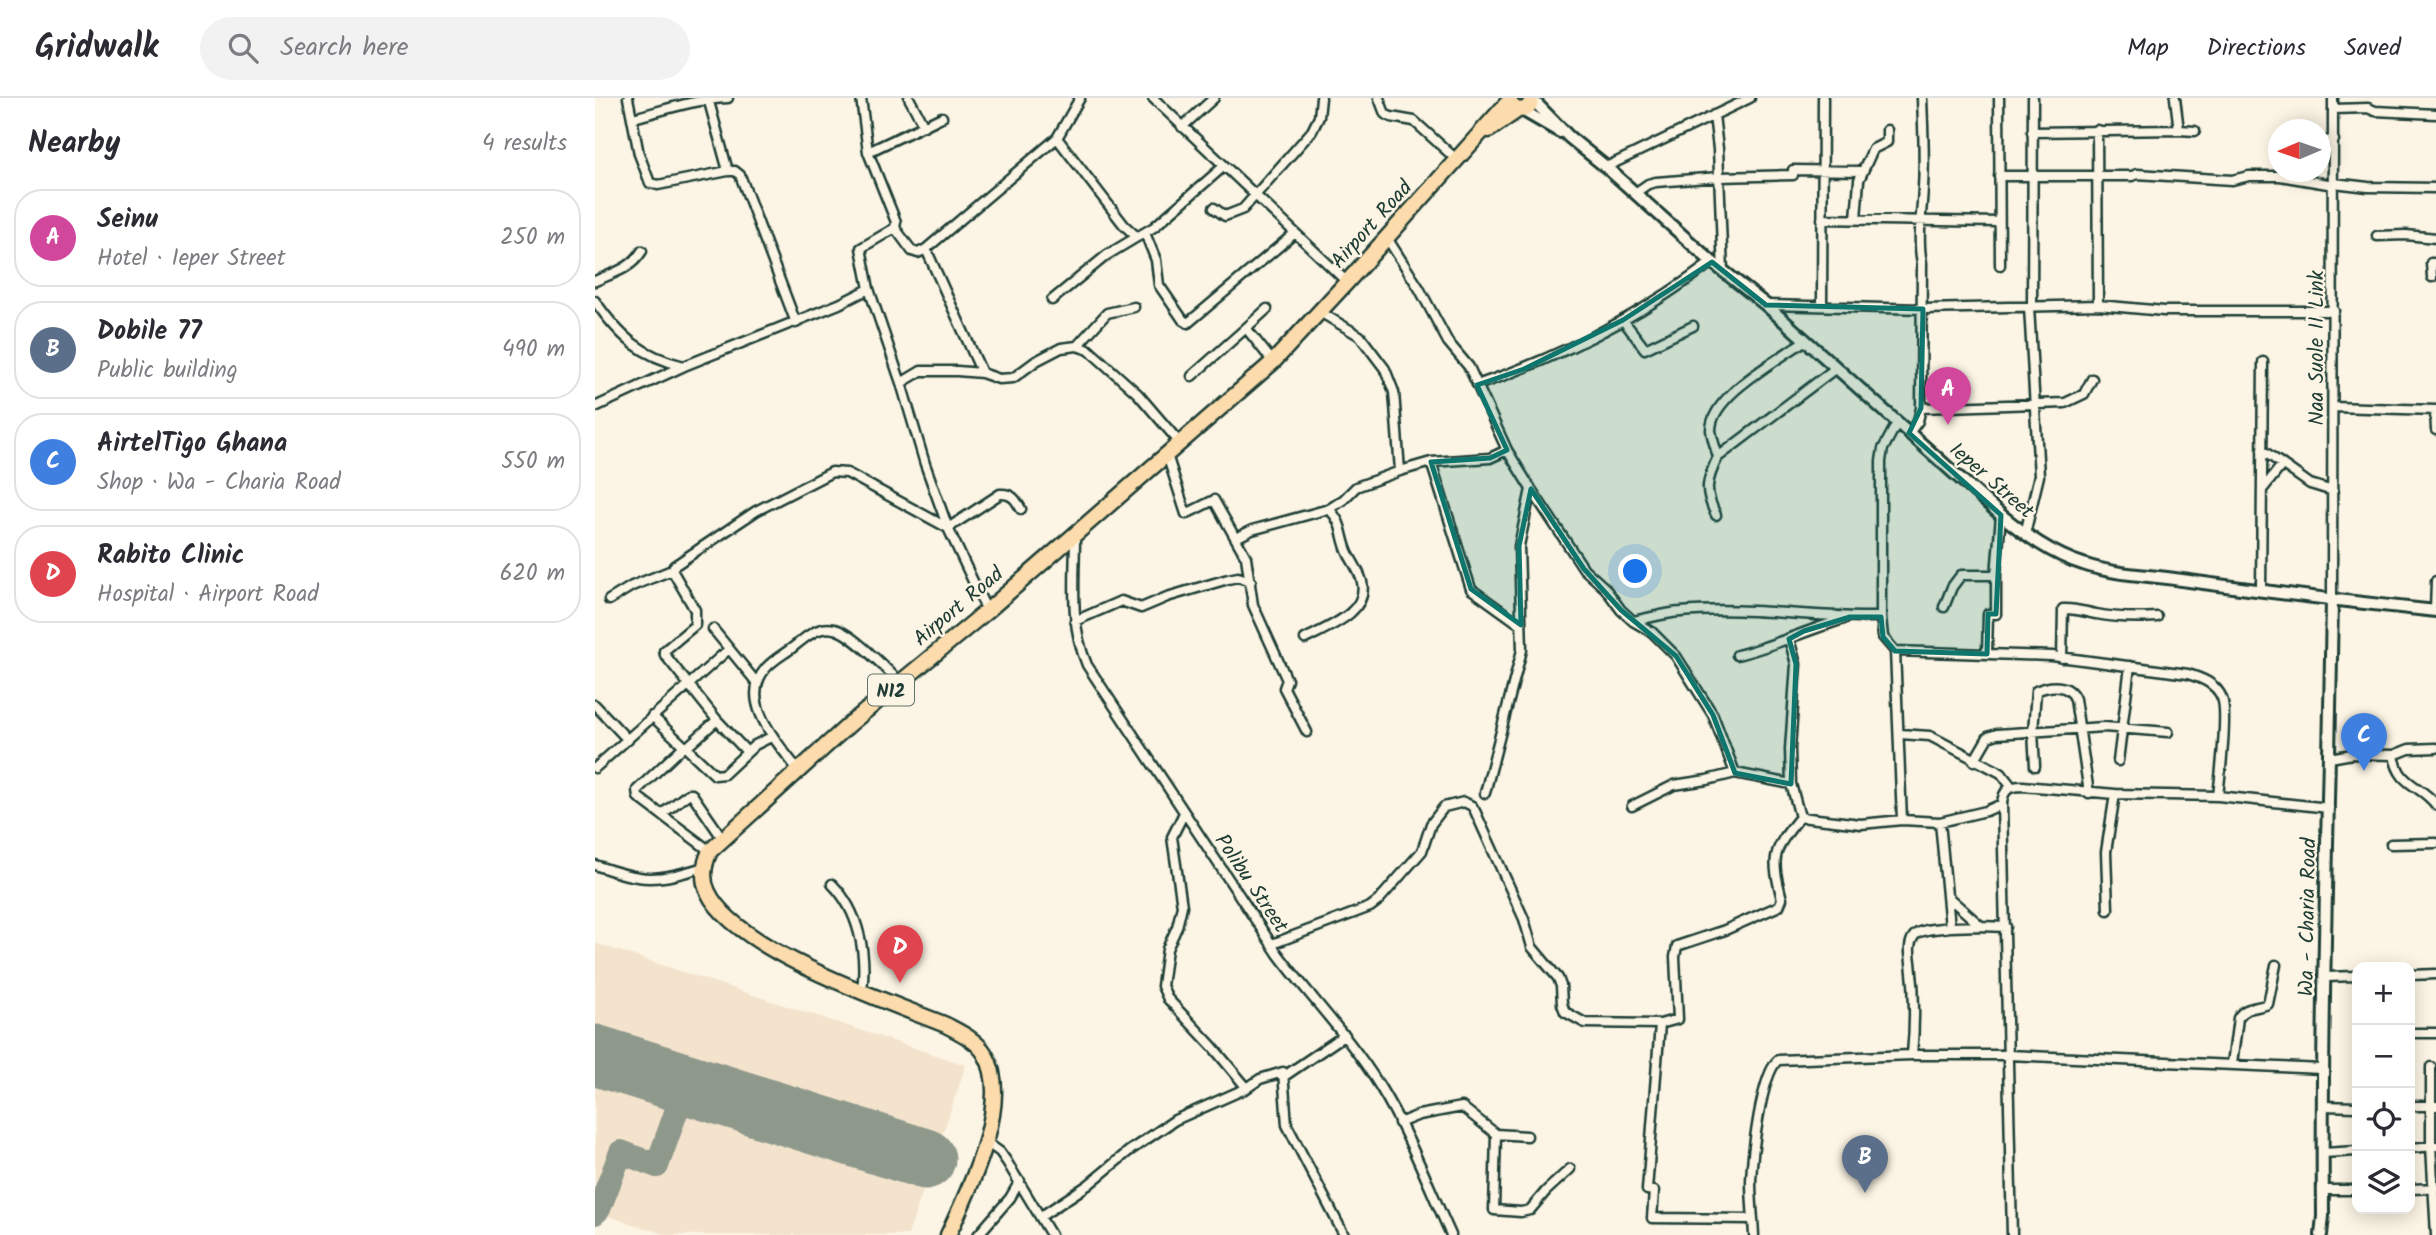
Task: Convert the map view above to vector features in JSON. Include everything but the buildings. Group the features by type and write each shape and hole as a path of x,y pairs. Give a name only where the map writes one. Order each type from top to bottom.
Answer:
{"highway":[{"name":"Airport Road","path":"704,867 710,851 798,770 987,611 1273,362 1473,140 1521,103"},
{"path":"704,867 705,885 713,901 754,937 787,958 946,1025 968,1037 984,1052 992,1072 993,1093 986,1142 948,1235"}],"street":[{"path":"628,98 639,155 650,183 657,186 735,171 740,175 796,323"},
{"path":"708,98 728,172"},
{"path":"633,118 690,101 728,98"},
{"path":"862,98 868,152 892,211 895,228 912,251 918,253 1057,138 1079,98"},
{"path":"909,98 924,126"},
{"path":"1153,98 1347,282"},
{"path":"1182,127 1214,98"},
{"path":"1214,208 1225,216 1243,209 1312,131 1319,117 1321,98"},
{"path":"1379,98 1385,114 1414,121 1456,159"},
{"path":"1606,166 1750,98"},
{"path":"1822,306 1823,98"},
{"path":"1909,433 1918,421 1921,408 1923,309 1922,263 1918,244 1924,174 1922,98"},
{"path":"1999,98 2000,264"},
{"path":"2025,534 2039,476 2030,307 2033,98"},
{"path":"2175,98 2179,130"},
{"name":"Naa Suole II Link","path":"2332,599 2333,98"},
{"name":"Ieper Street","path":"1521,103 1606,166 2001,515 2052,551 2091,566 2261,591 2436,610"},
{"path":"2333,109 2368,108 2375,111 2436,114"},
{"path":"1714,115 1723,271"},
{"path":"868,152 942,117"},
{"path":"1856,219 1859,180 1873,149 1887,142 1887,130"},
{"path":"2097,130 2098,305"},
{"path":"2032,132 2195,131"},
{"path":"1057,138 1136,237"},
{"path":"1052,300 1107,254 1154,228 1223,167"},
{"path":"1635,193 1656,182 1793,175 1793,170 1863,171"},
{"path":"1999,176 2131,177 2137,174 2232,180 2268,176"},
{"path":"2325,182 2368,187 2436,188"},
{"path":"1822,219 1999,222"},
{"path":"895,228 861,248 869,289 948,528 987,611"},
{"path":"1145,233 1156,260 1159,285 1183,320 1188,323 1295,233"},
{"path":"2377,236 2406,234 2436,238"},
{"path":"1387,238 1419,288 1448,342 1469,367 1507,450 1531,489 1584,569 1605,588 1633,621 1652,632 1676,656 1713,715 1735,773"},
{"path":"926,249 982,373"},
{"path":"595,281 624,269 636,261 642,251"},
{"path":"1477,385 1524,369 1623,320 1712,262"},
{"path":"2432,277 2431,263 2436,262"},
{"path":"595,407 684,366 796,323 869,289"},
{"path":"595,301 610,322 631,343 660,360 684,366"},
{"path":"1766,305 1923,309 2098,305 2167,311 2334,311"},
{"path":"1077,345 1107,313 1134,307"},
{"path":"1192,376 1267,309"},
{"path":"1320,312 1360,336 1385,369 1394,392 1400,471"},
{"path":"1623,320 1646,349 1693,326"},
{"path":"1246,328 1273,362"},
{"path":"1718,457 1711,429 1718,408 1732,392 1804,341"},
{"path":"901,383 921,371 982,373 999,379 1013,378 1036,361 1061,348 1077,345 1089,350 1138,394 1180,443"},
{"path":"2261,591 2263,362"},
{"path":"1716,515 1707,497 1709,476 1718,457 1836,368"},
{"path":"1921,408 2065,403 2084,394 2092,379"},
{"path":"2333,407 2436,410 2436,430"},
{"path":"1897,423 1883,449 1881,461 1881,617 1883,637 1895,651 1902,820"},
{"path":"1236,538 1252,530 1329,509 1356,487 1400,471 1431,462 1490,458 1507,450"},
{"path":"2262,450 2310,484 2333,491"},
{"path":"1167,455 1186,514 1214,500 1247,558 1253,605 1287,680 1284,688 1307,732"},
{"path":"1431,462 1472,589 1521,625"},
{"path":"2262,490 2282,465"},
{"path":"609,600 632,586 672,570 674,566 756,511 832,472 847,473 948,528"},
{"path":"1485,793 1522,650 1519,546 1531,489"},
{"path":"948,528 1000,495 1007,494 1015,498 1021,509"},
{"path":"1305,639 1357,607 1363,596 1360,575 1346,546 1340,522 1329,509"},
{"path":"1987,654 1988,614 1996,614 2001,515"},
{"name":"Polibu Street","path":"1075,534 1075,621 1080,649 1094,677 1272,944 1311,997 1345,1035 1379,1085 1451,1235"},
{"path":"672,570 695,610 695,625 664,651 717,720 747,752"},
{"path":"1944,607 1952,587 1961,575 1996,575"},
{"path":"1075,621 1121,601 1141,608 1167,597 1228,579 1238,577 1251,581"},
{"path":"2436,581 2436,610"},
{"name":"Wa - Charia Road","path":"2321,1235 2332,599"},
{"path":"2062,658 2063,609 2074,608 2131,618 2157,617"},
{"path":"1633,621 1681,612 1773,612 1881,617"},
{"path":"1737,655 1765,648 1804,631 1850,617"},
{"path":"798,770 772,736 756,703 757,683 766,667 809,635 821,628 832,628 846,634 900,682"},
{"path":"713,629 757,683"},
{"path":"1789,639 1796,663 1790,749 1791,784 1800,817"},
{"path":"595,768 729,649"},
{"path":"1895,651 2111,662 2188,674 2208,681 2223,699 2218,796"},
{"path":"2118,761 2130,666"},
{"path":"2035,766 2033,732 2036,691 2057,686 2066,688 2074,694 2089,793"},
{"path":"595,705 628,740"},
{"path":"652,716 715,775 724,774 747,752 772,736"},
{"path":"710,851 638,797 637,790 717,720"},
{"path":"1974,761 1988,737 1997,734 2079,728 2168,732"},
{"path":"1900,734 1930,736 2001,773 2011,786"},
{"path":"2330,758 2352,754 2394,755 2409,749 2436,748"},
{"path":"2394,755 2396,767 2404,779 2431,798 2436,805"},
{"path":"1632,806 1674,785 1735,773 1791,784"},
{"path":"2012,1235 2003,795 2011,786 2035,786 2089,793 2218,796 2329,808"},
{"path":"662,814 688,794 692,794 723,839"},
{"path":"2108,911 2106,852 2115,794"},
{"path":"1272,944 1360,912 1378,901 1422,850 1431,824 1444,807 1465,802 1475,811 1524,919 1532,947 1558,978 1566,1012 1585,1023 1660,1024 1678,1020 1675,957 1677,946 1725,930 1781,903 1774,857 1784,836 1800,817"},
{"path":"1800,817 1861,824 1902,820 1940,822 1986,811 2002,804"},
{"path":"1184,813 1172,837 1182,906 1177,927 1167,949 1162,986 1168,999 1247,1088"},
{"path":"1940,822 1950,927"},
{"path":"2391,844 2436,843"},
{"path":"595,865 637,878 670,878 704,867"},
{"path":"832,884 846,898 856,924 865,967 862,990"},
{"path":"1948,896 1981,926"},
{"path":"1912,1055 1915,986 1910,949 1912,939 1917,933 1950,927 2005,927"},
{"path":"2232,1064 2238,1018 2248,1009 2268,1004 2276,965"},
{"path":"2415,975 2436,974"},
{"path":"2326,976 2352,976"},
{"path":"1660,1024 1647,1190 1654,1191 1652,1218 1753,1219"},
{"path":"2415,1033 2436,1033"},
{"path":"1283,1072 1283,1077 1345,1035"},
{"path":"1754,1235 1752,1159 1771,1066 1777,1060 2008,1055 2322,1069"},
{"path":"2431,1067 2436,1235"},
{"path":"1040,1217 1175,1120 1247,1088 1260,1079 1283,1072"},
{"path":"1283,1072 1287,1125 1343,1235"},
{"path":"2323,1106 2352,1107"},
{"path":"2415,1106 2434,1106"},
{"path":"1399,1123 1419,1115 1462,1107 1496,1134 1527,1136"},
{"path":"1496,1134 1494,1210 1530,1210 1570,1169"},
{"path":"986,1142 1000,1152 1051,1235"},
{"path":"2415,1148 2434,1146"},
{"path":"2323,1153 2352,1152"},
{"path":"978,1235 1010,1198 1020,1181"},
{"path":"2415,1189 2435,1188"},
{"path":"2323,1190 2352,1190"}],"highlighted area":[{"path":"1712,262 1766,305 1923,309 1921,408 1909,433 2001,515 1996,614 1988,614 1987,654 1895,651 1883,637 1881,617 1850,617 1804,631 1789,639 1796,664 1791,784 1735,773 1713,715 1676,656 1621,610 1584,569 1531,489 1519,546 1521,625 1471,589 1431,462 1490,458 1507,450 1477,385 1524,369 1623,320"}],"shaded area":[{"path":"595,943 966,1065 908,1235 667,1235 595,1212"}],"taxiway":[{"path":"595,1213 599,1209 621,1152 657,1166 686,1084"}],"runway":[{"path":"595,1055 925,1159"}],"place":[{"name":"Seinu","path":"1948,425"},
{"name":"AirtelTigo Ghana","path":"2364,771"},
{"name":"Rabito Clinic","path":"900,983"},
{"name":"Dobile 77","path":"1865,1193"}]}
